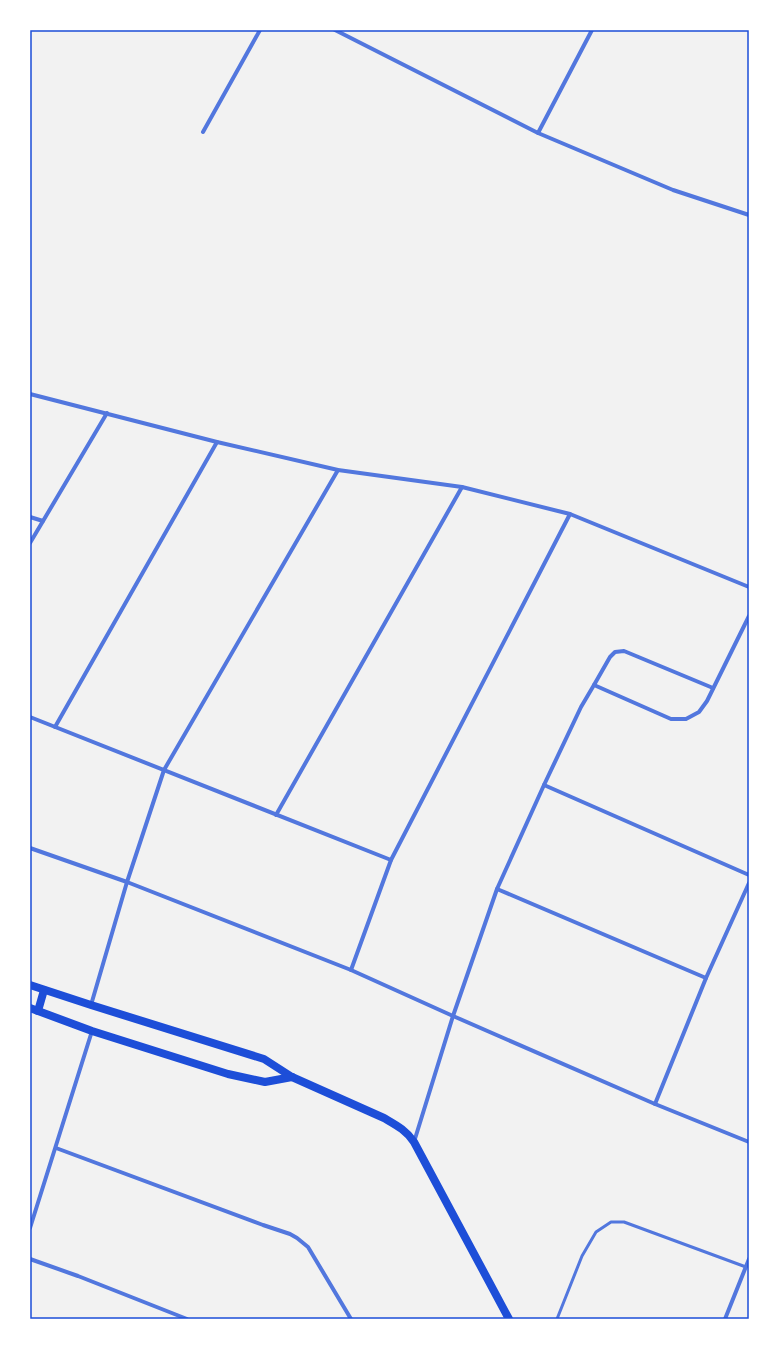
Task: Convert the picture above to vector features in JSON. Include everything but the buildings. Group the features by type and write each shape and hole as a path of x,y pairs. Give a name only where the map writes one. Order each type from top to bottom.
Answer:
{"main road":[{"path":"30,985 91,1006 264,1059 292,1077 399,1126 409,1134 414,1142 509,1319"},
{"path":"44,990 34,1009 92,1031 228,1074 265,1082 292,1077"}],"street":[{"path":"203,132 260,30"},
{"path":"334,30 538,133 673,190 749,215"},
{"path":"538,133 592,30"},
{"path":"30,394 217,442 338,470 462,487 570,514 749,588"},
{"path":"30,543 107,413"},
{"path":"55,727 217,442"},
{"path":"91,1006 127,882 164,770 338,470"},
{"path":"276,815 462,487"},
{"path":"352,970 391,860 570,514"},
{"path":"30,517 43,521"},
{"path":"594,685 671,718 686,719 699,712 707,701 749,616"},
{"path":"414,1142 453,1016 497,889 581,707 610,657 615,652 624,651 713,688"},
{"path":"30,717 391,860"},
{"path":"544,785 749,875"},
{"path":"30,848 127,882 352,970 453,1016 655,1104 749,1142"},
{"path":"655,1104 706,978 749,883"},
{"path":"497,889 706,978"},
{"path":"30,1228 92,1031"},
{"path":"56,1148 262,1225 290,1234 297,1238 308,1247 351,1319"},
{"path":"30,1259 78,1276 187,1319"},
{"path":"726,1319 749,1259"}],"lane":[{"path":"557,1319 582,1256 596,1232 611,1222 624,1222 746,1267"}]}
